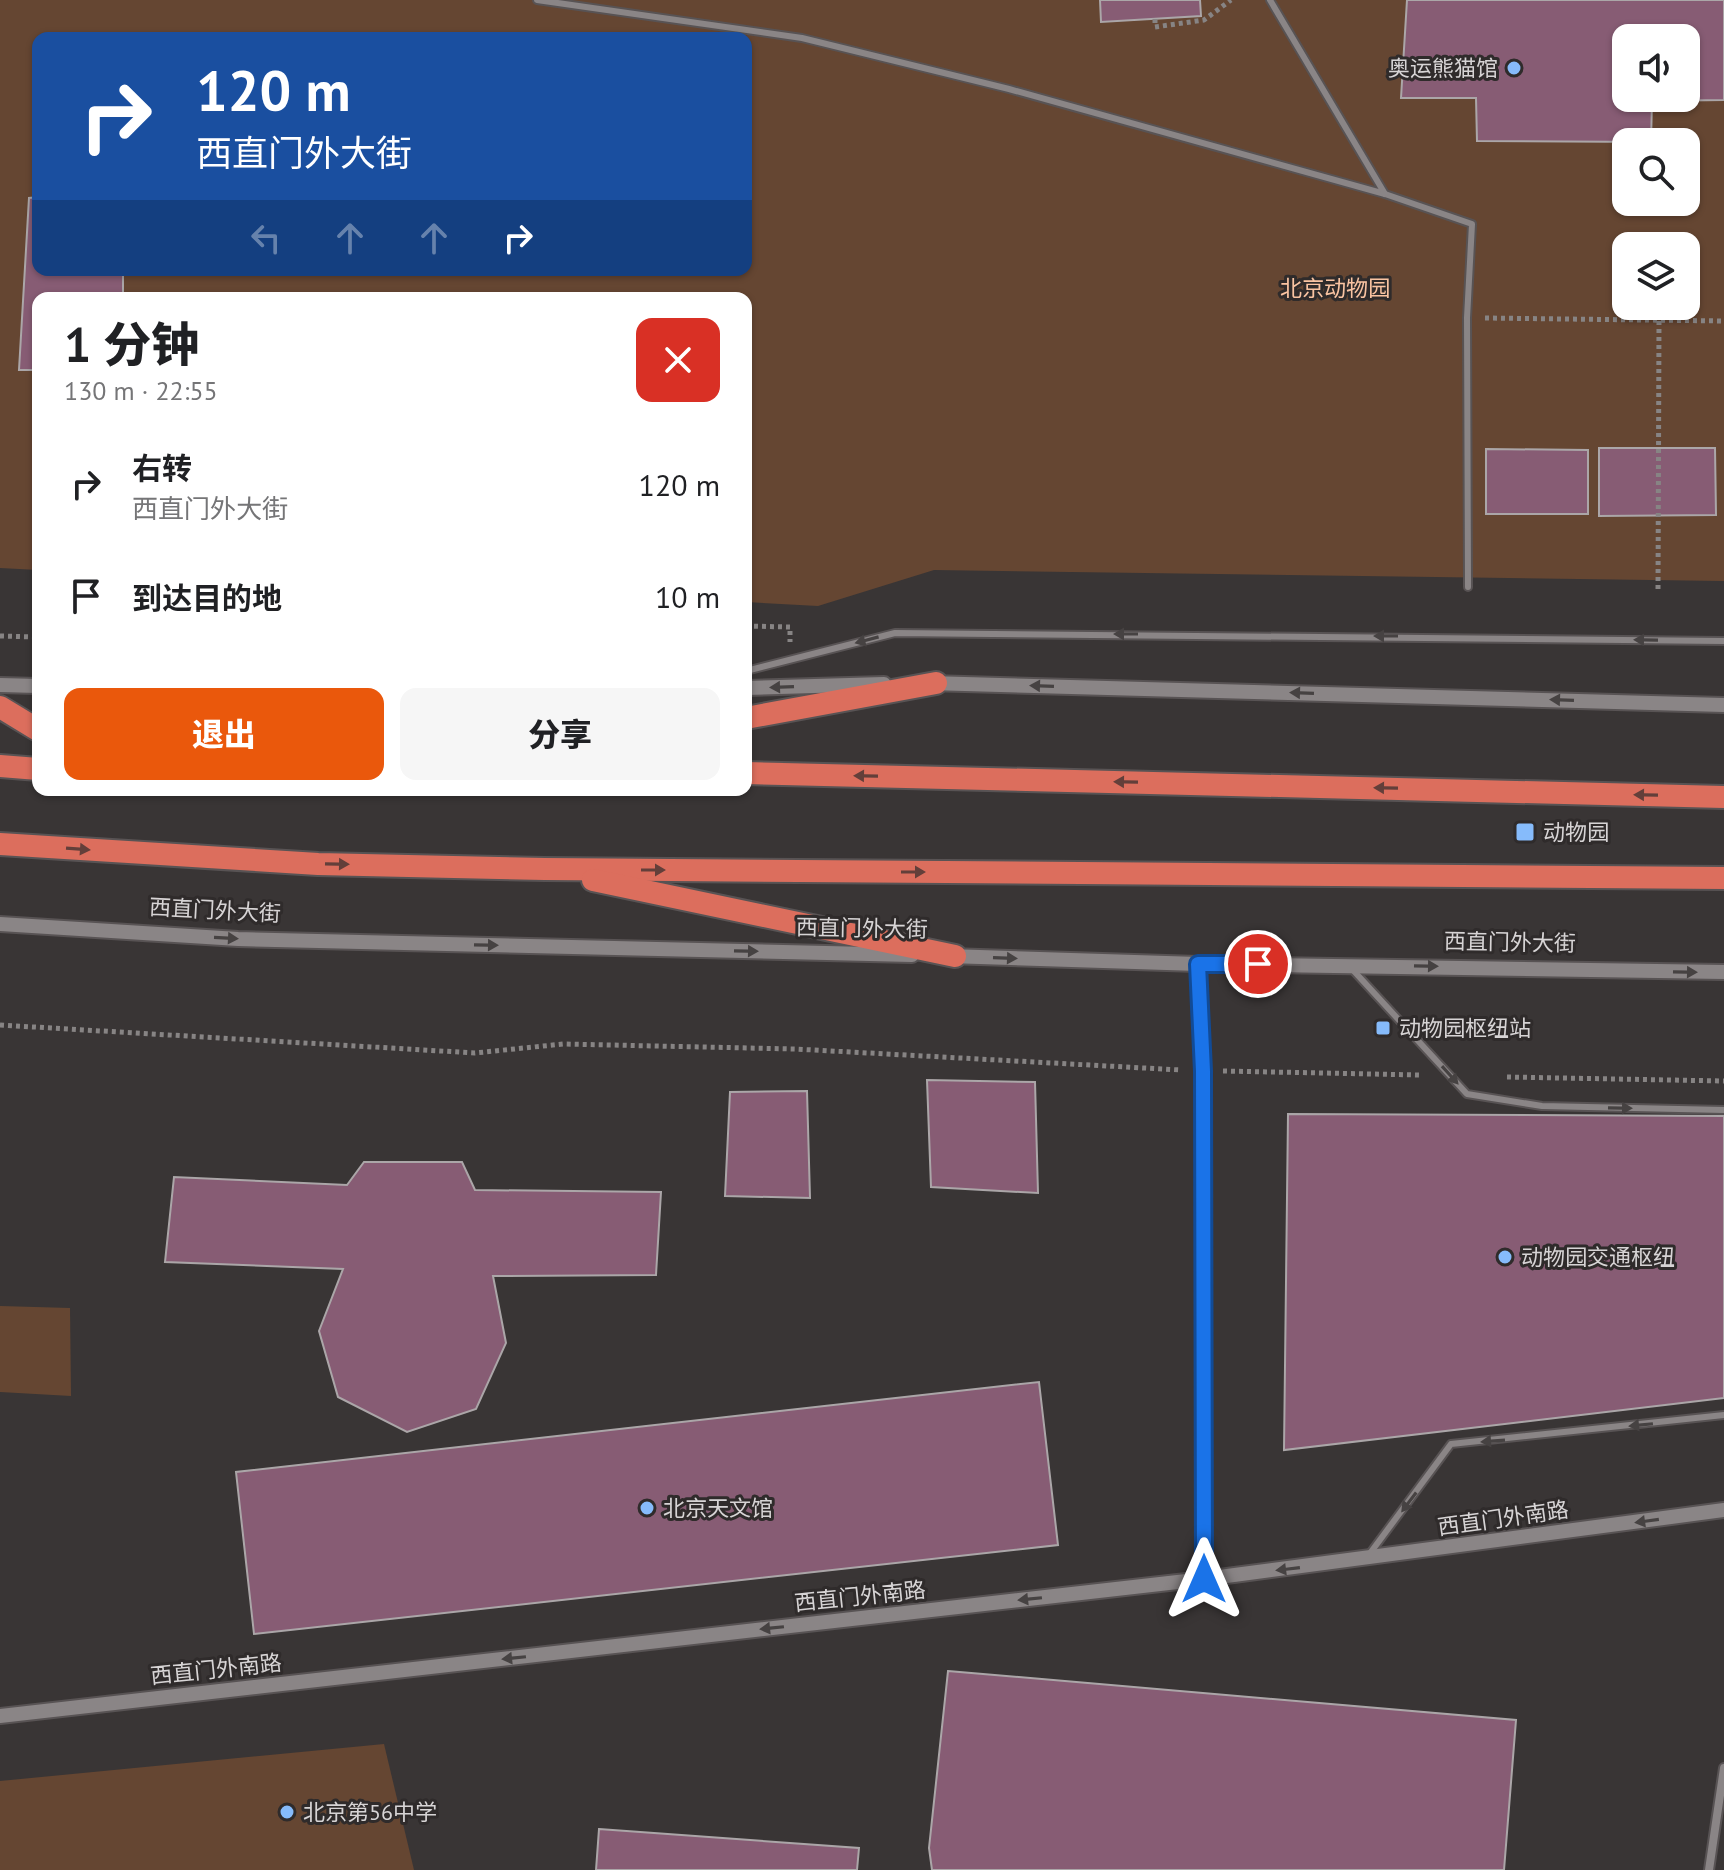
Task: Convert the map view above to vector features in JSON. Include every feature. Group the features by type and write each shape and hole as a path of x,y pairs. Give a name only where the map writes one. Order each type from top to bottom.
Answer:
{"highway":[{"path":"752,717 936,683"},
{"path":"0,707 32,726"},
{"path":"0,766 32,769"},
{"path":"752,773 1724,797"},
{"path":"0,844 318,864 545,869 1724,878"},
{"path":"545,869 955,956"}],"street":[{"path":"752,688 936,683 1724,705"},
{"path":"0,685 32,686"},
{"name":"西直门外大街","path":"0,924 238,939 1198,964 1724,972"},
{"path":"1198,964 1203,1071 1204,1579"},
{"name":"西直门外南路","path":"0,1716 1204,1579 1724,1510"},
{"path":"1709,1870 1724,1768"}],"lane":[{"path":"537,0 802,38 1009,89 1385,194 1472,224 1467,318 1468,587"},
{"path":"1270,0 1385,194"},
{"path":"752,669 895,633 1724,641"},
{"path":"1348,964 1467,1094 1542,1106 1724,1110"},
{"path":"1366,1559 1451,1444 1724,1415"}],"path":[{"path":"1155,19 1155,27 1204,20 1231,0"},
{"path":"1467,318 1724,321"},
{"path":"1658,589 1659,321"},
{"path":"752,626 790,627 789,647"},
{"path":"0,636 32,637"},
{"path":"0,1025 475,1053 563,1044 795,1049"},
{"path":"1652,1080 1724,1081"}],"green space":[{"name":"北京动物园","path":"0,0 1724,0 1724,581 934,570 818,606 752,602 752,292 32,292 32,570 0,568"},
{"path":"0,1306 70,1308 71,1396 0,1392"},
{"path":"384,1744 414,1870 0,1870 0,1781"}],"building":[{"path":"1100,0 1200,0 1201,16 1101,22"},
{"name":"奥运熊猫馆","path":"1407,0 1724,0 1724,100 1700,100 1700,24 1612,24 1612,112 1652,112 1651,128 1612,128 1612,142 1477,141 1476,98 1401,98"},
{"path":"29,198 32,198 32,276 123,276 123,292 32,292 32,370 19,370"},
{"path":"1599,448 1715,448 1716,515 1599,516"},
{"path":"1486,449 1588,450 1588,514 1486,514"},
{"path":"927,1080 1035,1082 1038,1193 931,1187"},
{"path":"807,1091 810,1198 725,1196 730,1092"},
{"name":"动物园交通枢纽","path":"1288,1114 1724,1116 1724,1398 1284,1450"},
{"path":"364,1162 462,1162 475,1190 661,1192 656,1275 493,1276 506,1343 476,1409 407,1432 338,1397 319,1331 343,1269 165,1262 174,1177 347,1185"},
{"name":"北京天文馆","path":"1039,1382 1058,1545 254,1634 236,1472"},
{"path":"948,1671 1516,1720 1504,1870 932,1870 929,1848"},
{"path":"599,1829 859,1848 857,1870 596,1870"}],"place":[{"name":"奥运熊猫馆","path":"1514,68"},
{"name":"动物园","path":"1525,832"},
{"name":"动物园枢纽站","path":"1383,1028"},
{"name":"动物园交通枢纽","path":"1505,1257"},
{"name":"北京天文馆","path":"647,1508"},
{"name":"北京第56中学","path":"287,1812"}],"route":[{"path":"1204,1579 1203,1071 1198,964 1258,964"}]}
